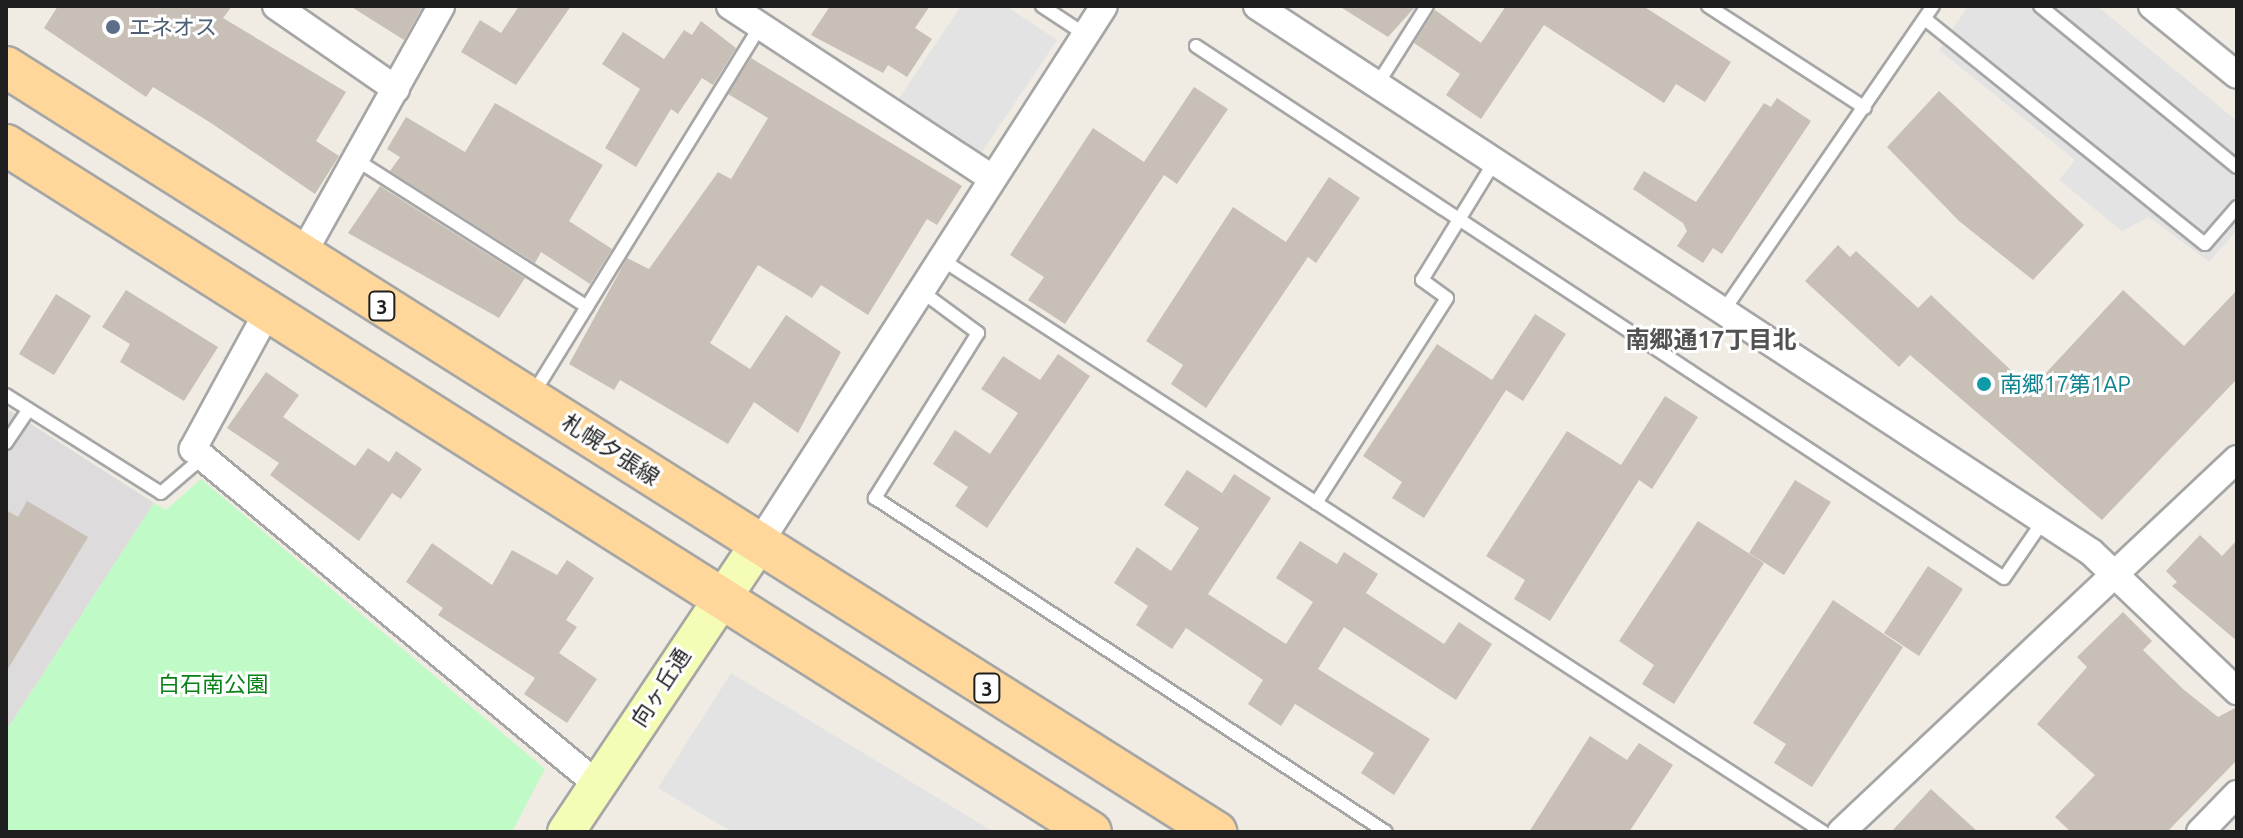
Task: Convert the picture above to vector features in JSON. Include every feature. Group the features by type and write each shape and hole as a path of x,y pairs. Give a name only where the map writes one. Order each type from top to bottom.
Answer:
{"main road":[{"name":"札幌夕張線","path":"6,67 301,257 531,398 758,545 1216,832"},
{"path":"6,145 1091,832"}],"street":[{"path":"276,6 396,89"},
{"path":"301,257 441,6"},
{"path":"730,6 992,178"},
{"path":"758,545 1104,6"},
{"path":"1257,6 2043,521 2114,574 2237,691"},
{"path":"2152,6 2237,75"},
{"path":"267,313 193,449 597,784"},
{"path":"1841,832 2237,459"},
{"name":"向ヶ丘通","path":"566,832 719,598 758,545"},
{"path":"2200,832 2237,794"}],"lane":[{"path":"1042,6 1086,35"},
{"path":"1377,85 1427,6"},
{"path":"1708,6 1865,108"},
{"path":"1724,310 1933,6"},
{"path":"2040,6 2237,167"},
{"path":"1925,19 2205,244 2237,207"},
{"path":"531,398 760,26"},
{"path":"1196,46 2004,578 2043,521"},
{"path":"355,159 587,307"},
{"path":"1316,503 1447,298 1422,280 1495,161"},
{"path":"941,259 1823,832"},
{"path":"921,291 978,333 875,498 1386,832"},
{"path":"6,395 161,493 203,457"},
{"path":"6,443 28,410"}],"shaded area":[{"path":"961,6 1006,6 1057,40 980,155 898,100"},
{"path":"1968,6 2097,6 2237,121 2237,230 2209,262 2149,217 2122,231 2059,180 2075,160 1939,50"},
{"path":"6,408 154,503 6,731"},
{"path":"731,673 994,832 732,832 658,788"}],"green space":[{"name":"白石南公園","path":"201,479 545,769 512,832 6,832 6,731 154,503 166,510"}],"building":[{"path":"58,6 232,6 223,18 346,92 316,141 339,156 315,194 153,87 146,97 44,28"},
{"path":"350,6 423,6 404,40"},
{"path":"519,6 571,6 516,85 461,52 480,20 501,33"},
{"path":"830,6 930,6 915,28 932,39 907,77 888,65 883,73 811,35"},
{"path":"1339,6 1416,6 1388,37"},
{"path":"1506,6 1643,6 1731,62 1705,102 1676,84 1664,103 1544,25 1481,119 1446,95 1460,74 1414,43 1435,10 1481,43"},
{"path":"701,21 736,48 713,85 702,78 678,114 671,109 636,167 605,148 640,89 602,64 623,32 664,59 684,30 692,35"},
{"path":"751,58 962,186 937,225 927,219 868,315 821,285 812,298 758,265 710,343 750,369 786,315 841,352 798,433 754,402 728,444 620,380 614,390 569,364 627,258 649,269 718,172 731,179 768,118 728,94"},
{"path":"1194,87 1228,109 1177,184 1164,175 1065,324 1028,300 1044,277 1010,255 1093,128 1144,162"},
{"path":"1939,91 2084,225 2033,280 1959,221 1887,147"},
{"path":"1777,98 1811,121 1722,254 1713,248 1703,263 1677,246 1687,231 1683,223 1633,189 1644,171 1696,202 1764,103 1771,107"},
{"path":"495,103 603,165 569,221 612,249 590,284 541,252 535,263 390,171 400,157 387,149 406,117 465,152"},
{"path":"1329,177 1360,198 1316,263 1308,257 1206,408 1171,384 1183,365 1146,341 1233,207 1286,242"},
{"path":"380,186 525,278 499,318 348,233"},
{"name":"南郷17第1AP","path":"1838,245 1850,257 1856,251 1918,308 1931,295 2031,389 2123,290 2184,346 2237,290 2237,379 2102,520 1910,355 1899,367 1805,281"},
{"path":"126,290 218,347 184,401 120,362 130,344 102,327"},
{"path":"56,294 91,316 54,375 19,354"},
{"path":"1535,314 1566,334 1523,401 1506,390 1424,518 1392,498 1402,482 1363,456 1437,344 1492,380"},
{"path":"1058,354 1090,376 987,528 955,506 968,487 933,464 955,430 990,454 1018,413 981,389 1003,356 1040,380"},
{"path":"266,372 299,395 283,417 355,466 368,448 389,462 396,451 422,469 401,499 392,493 359,541 270,475 279,463 227,428"},
{"path":"1665,396 1698,417 1652,489 1639,480 1550,621 1514,599 1525,580 1486,556 1567,431 1621,465"},
{"path":"1187,470 1222,493 1234,474 1271,498 1208,594 1286,644 1313,602 1276,578 1300,541 1337,564 1344,552 1378,574 1366,593 1444,644 1459,622 1492,644 1456,700 1344,627 1318,669 1430,739 1394,795 1361,773 1374,753 1295,704 1281,726 1248,704 1263,680 1186,628 1172,649 1136,625 1148,606 1114,583 1137,547 1171,571 1199,528 1164,505"},
{"path":"1795,480 1831,502 1784,575 1749,553"},
{"path":"27,501 88,537 6,672 6,510 18,517"},
{"path":"1698,521 1764,563 1674,704 1642,684 1654,665 1619,641"},
{"path":"2200,535 2222,556 2237,540 2237,641 2172,586 2177,582 2166,571"},
{"path":"432,543 492,585 512,550 557,575 567,560 594,578 566,620 577,627 559,653 597,679 567,723 524,694 535,678 438,615 443,608 406,582"},
{"path":"1928,566 1963,589 1919,656 1884,633"},
{"path":"1833,600 1903,647 1812,787 1774,763 1786,744 1753,723"},
{"path":"2123,612 2152,641 2143,650 2183,689 2218,717 2237,707 2237,760 2167,832 2071,832 2055,817 2095,775 2037,724 2087,667 2077,657"},
{"path":"1590,736 1627,760 1639,743 1673,765 1629,832 1529,832"},
{"path":"1931,789 1978,832 1891,832"}],"place":[{"name":"エネオス","path":"113,27"},
{"name":"南郷17第1AP","path":"1984,384"}],"district":[{"name":"南郷通17丁目北","path":"1711,340"}]}
